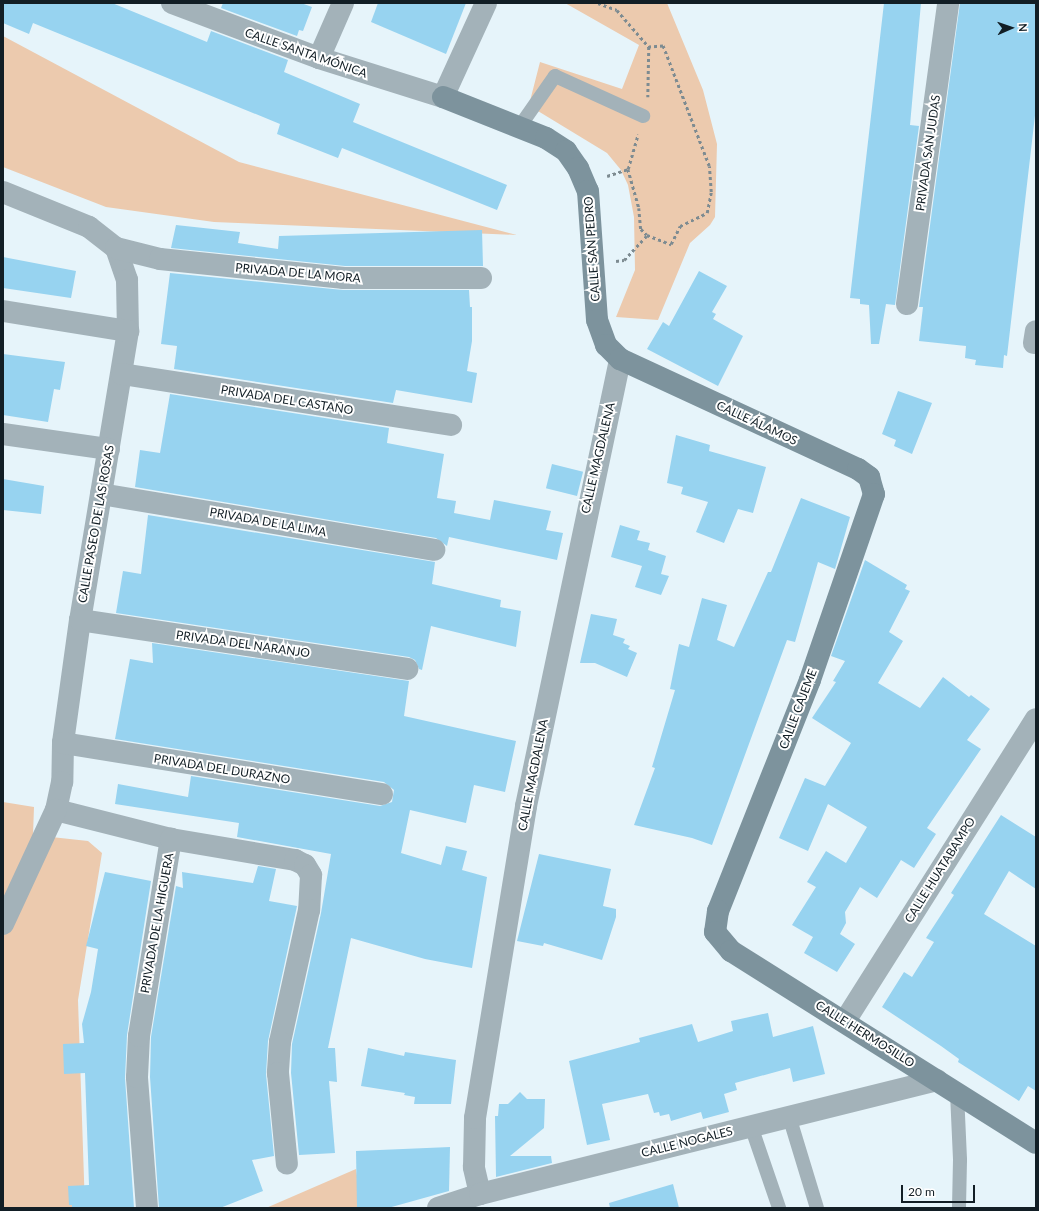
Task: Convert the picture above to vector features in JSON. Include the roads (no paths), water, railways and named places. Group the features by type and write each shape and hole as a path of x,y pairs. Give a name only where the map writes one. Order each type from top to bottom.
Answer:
{"street":[{"name":"CALLE SANTA MÓNICA","path":"172,3 197,8 318,58 442,97"},
{"path":"318,58 343,3"},
{"path":"442,97 486,3"},
{"name":"PRIVADA SAN JUDAS","path":"907,304 948,3"},
{"name":"CALLE SAN PEDRO","path":"442,97 520,126 546,138 566,151 578,168 588,191 600,333 606,345 620,360"},
{"path":"3,192 89,227 116,248"},
{"name":"PRIVADA DE LA MORA","path":"116,248 160,259 344,278 481,278"},
{"name":"CALLE PASEO DE LAS ROSAS","path":"3,924 56,810 62,782 63,744 80,620 128,331 127,280 116,248"},
{"path":"3,311 128,331"},
{"name":"CALLE ÁLAMOS","path":"620,360 858,469 869,477 872,484 874,494 871,503"},
{"name":"CALLE MAGDALENA","path":"480,1194 474,1166 475,1118 526,806 620,360"},
{"name":"PRIVADA DEL CASTAÑO","path":"122,374 451,425"},
{"path":"3,434 109,449"},
{"name":"PRIVADA DE LA LIMA","path":"101,494 434,550"},
{"name":"CALLE CAJEME","path":"718,911 810,680 871,503"},
{"name":"PRIVADA DEL NARANJO","path":"80,620 406,669"},
{"name":"CALLE HUATABAMPO","path":"845,1021 1036,719"},
{"name":"PRIVADA DEL DURAZNO","path":"63,744 382,794"},
{"path":"56,810 171,839"},
{"name":"PRIVADA DE LA HIGUERA","path":"147,1208 137,1078 139,1036 171,839 296,860 305,866 311,875 309,910 280,1042 278,1073 287,1164"},
{"name":"CALLE HERMOSILLO","path":"718,911 715,932 731,951 845,1021 1036,1143"},
{"name":"CALLE NOGALES","path":"438,1208 480,1194 937,1080"}],"lane":[{"path":"520,126 555,76 643,116"},
{"path":"957,1093 960,1160 959,1208"},
{"path":"789,1116 817,1208"},
{"path":"750,1126 778,1208"}]}
